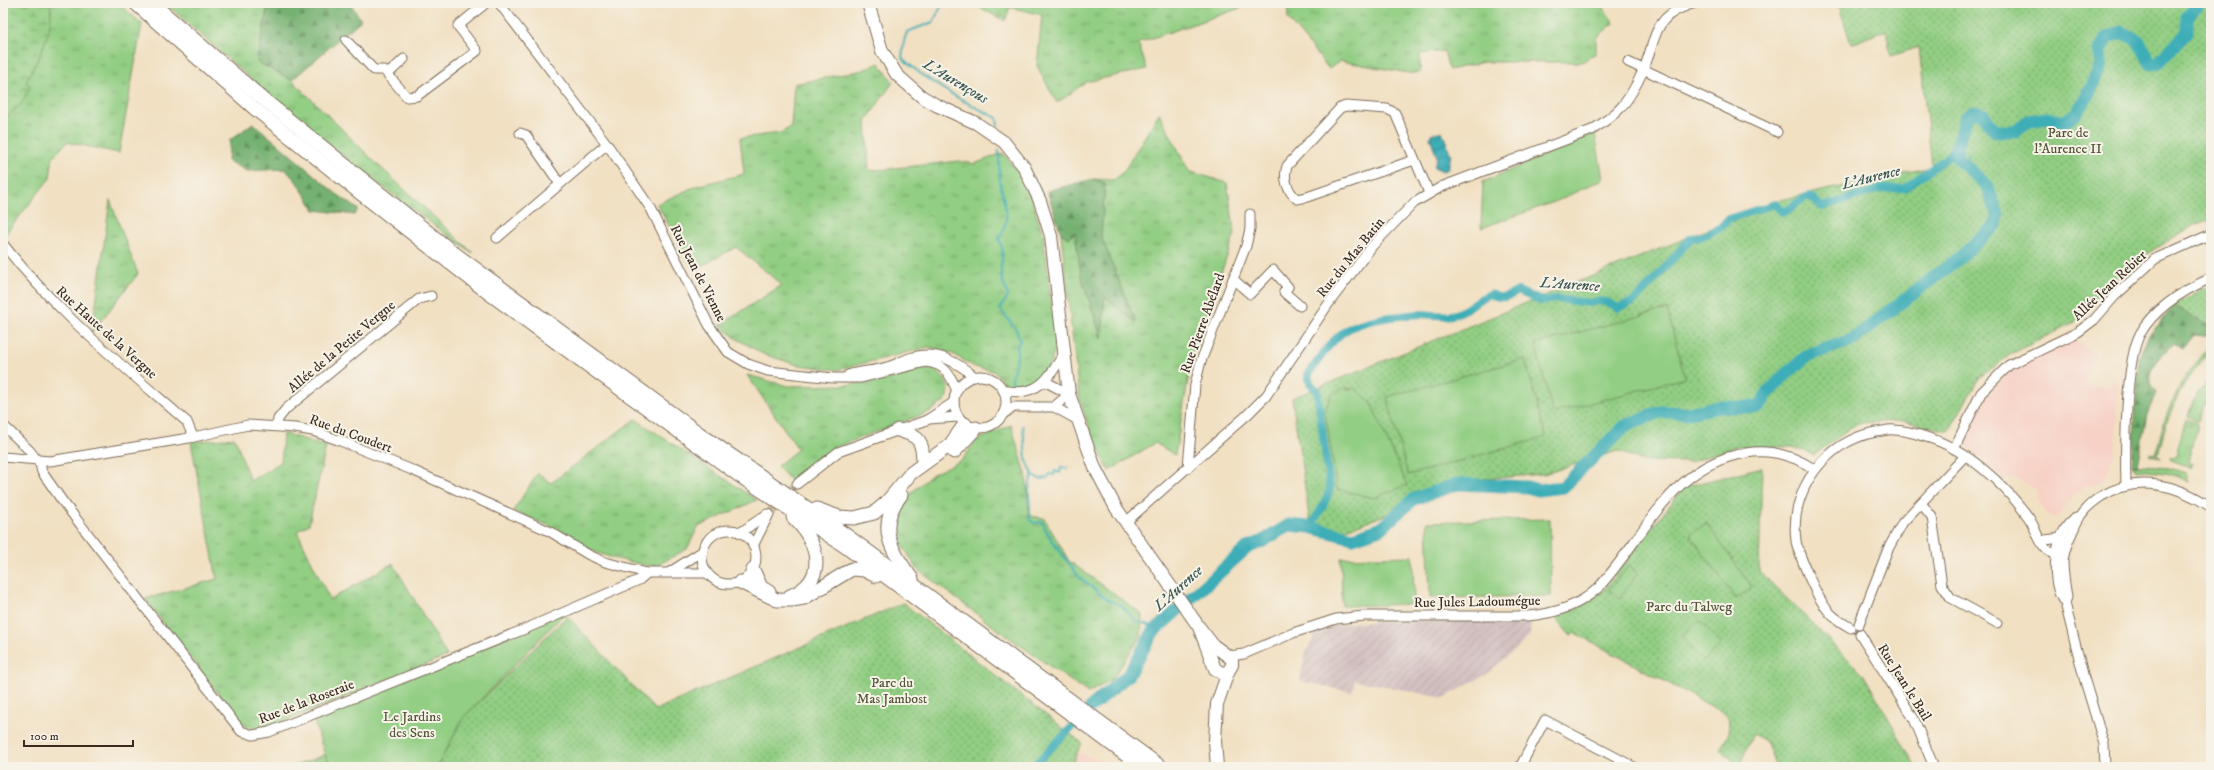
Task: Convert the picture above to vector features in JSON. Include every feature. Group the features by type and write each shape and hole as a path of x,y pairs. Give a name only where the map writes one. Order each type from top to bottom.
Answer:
{"highway":[{"path":"135,3 254,108 430,249 737,474 918,594 1162,767"},
{"path":"152,3 262,98 442,244 760,478 846,535 918,594 1142,767"},
{"path":"918,594 889,542 888,524 892,506 924,471 954,452 967,423"},
{"path":"760,478 785,486 822,512 839,517 854,518 874,513 886,503 911,473 950,445 967,423"},
{"path":"898,430 919,439 923,449 923,463"},
{"path":"753,570 761,587 777,595 790,596 798,593 810,583 816,567 816,552 804,528 790,515 782,503"},
{"path":"740,582 777,600 792,600 804,598 852,569 858,569 872,573 898,592 918,594"}],"main road":[{"path":"868,3 882,52 897,75 921,96 936,105 976,123 1004,142 1024,167 1040,202 1051,236 1069,394 1076,419 1098,475 1126,522 1180,600 1213,645 1228,661"},
{"path":"1199,627 1218,672 1228,661"},
{"path":"1214,662 1219,654 1228,661"},
{"path":"1217,767 1215,741 1217,704 1228,661"}],"street":[{"path":"346,40 374,70 384,70 407,97 417,96 477,51 458,26 486,3"},
{"name":"Rue Jean de Vienne","path":"499,3 606,144 651,209 709,325 728,352 748,364 768,371 833,378 861,378 930,362 943,366 951,377 957,391"},
{"path":"1670,7 1696,3"},
{"name":"Rue du Mas Batin","path":"1126,522 1247,415 1266,396 1329,303 1373,245 1414,203 1429,194 1592,130 1617,112 1630,95 1644,68 1652,41 1670,7"},
{"path":"388,74 404,59"},
{"path":"1628,62 1644,68 1777,132"},
{"path":"1414,160 1307,197 1297,199 1292,195 1284,175 1287,166 1335,111 1346,106 1387,109 1395,113 1429,194"},
{"path":"520,133 526,134 560,184"},
{"path":"497,238 606,144"},
{"name":"Rue Pierre Abélard","path":"1188,467 1194,384 1201,361 1246,246 1250,230 1250,214"},
{"name":"Allée Jean Rebier","path":"1954,449 1981,393 2009,365 2078,332 2094,320 2114,297 2155,260 2211,234"},
{"name":"Rue Haute de la Vergne","path":"3,244 29,278 68,317 187,422 193,437"},
{"path":"1233,279 1250,294 1273,270 1288,286 1284,292 1300,306"},
{"path":"2126,486 2126,446 2130,379 2135,348 2148,323 2164,307 2184,292 2211,278"},
{"name":"Allée de la Petite Vergne","path":"277,426 278,419 286,409 419,299 431,296"},
{"path":"1003,390 1013,392 1030,390 1046,382 1064,353"},
{"path":"833,378 888,367 912,357 928,354 945,358 964,368 975,377"},
{"path":"796,484 838,452 927,420 954,402 957,391 968,380 975,377 991,379 1003,390 1006,398 1003,414"},
{"path":"1046,382 1069,394 1054,407"},
{"path":"954,402 967,423"},
{"path":"927,420 992,426 1003,414 1014,408 1054,407 1076,419"},
{"name":"Rue de la Roseraie","path":"3,425 30,451 42,472 63,502 241,731 254,735 282,727 525,629 639,580 647,573"},
{"name":"Rue du Coudert","path":"3,458 50,461 193,437 248,425 277,426 313,431 412,470 549,531 589,555 604,562 647,573 707,573"},
{"path":"1965,456 1903,522 1888,549 1855,626 1830,614 1814,588 1796,540 1798,508 1806,484 1814,470 1832,452 1847,441 1869,434 1894,430 1927,437 1954,449 1965,456 1998,482 2011,495 2042,536 2041,543 2047,550 2061,553"},
{"name":"Rue Jules Ladoumégue","path":"1228,661 1293,633 1336,619 1364,616 1527,616 1546,614 1565,609 1585,599 1598,588 1672,492 1704,466 1726,456 1761,450 1792,456 1814,470"},
{"path":"2106,767 2104,744 2084,678 2065,603 2061,598 2055,577 2061,553 2078,518 2089,504 2114,489 2126,486 2153,484 2175,488 2195,496 2211,507"},
{"path":"1921,503 1932,516 1942,585 1951,598 1997,623"},
{"path":"740,533 768,514 753,546"},
{"path":"2061,553 2061,538 2073,519 2078,518"},
{"path":"732,531 740,533 750,540 756,558 753,570 748,577 740,582 725,584 718,582 707,573 702,559 703,551 710,538 717,533 732,531"},
{"path":"2042,536 2061,538"},
{"name":"Rue du Coudert","path":"670,572 703,551"},
{"name":"Rue Jean le Bail","path":"1855,626 1863,629 1860,634 1914,719 1934,767"},
{"path":"1520,767 1545,720 1634,767"}],"shaded area":[{"path":"2074,339 2095,355 2087,370 2089,372 2083,386 2110,386 2114,380 2118,382 2115,457 2101,482 2094,485 2087,484 2074,495 2055,518 2048,515 2037,501 2037,491 2013,476 2005,480 1971,451 1965,440 1983,398 2012,370"},
{"path":"1447,620 1531,622 1530,635 1487,674 1444,698 1355,680 1352,692 1300,681 1305,654 1319,628 1350,623"},
{"path":"1078,753 1110,764 1115,767 1070,767"}],"green space":[{"path":"3,3 50,3 51,13 48,34 36,64 26,82 30,87 22,103 3,121"},
{"path":"50,3 118,3 142,24 119,153 67,142 53,157 50,178 4,236 3,121 21,103 26,82 44,46 51,11"},
{"path":"165,3 268,3 257,62 292,80 377,164 473,253 393,195 315,133 239,69"},
{"path":"269,3 350,3 361,20 292,80 257,62"},
{"path":"971,3 1255,3 1138,43 1147,69 1086,82 1057,103 1037,66 1042,15 1010,7 1005,21"},
{"path":"1287,3 1602,3 1601,5 1614,23 1596,38 1596,53 1582,62 1484,62 1449,70 1444,51 1420,54 1420,73 1409,73 1340,61 1329,69 1288,19"},
{"name":"Parc de l'Aurence II","path":"1838,3 2211,3 2211,219 2196,224 2143,256 2106,285 2074,323 2011,354 1979,378 1949,431 1902,421 1858,423 1814,455 1793,447 1737,446 1691,462 1643,461 1617,451 1544,474 1449,482 1385,515 1344,530 1310,523 1292,398 1780,200 1932,167 1919,47 1891,56 1886,30 1851,44"},
{"path":"879,63 893,82 866,121 869,171 959,161 974,164 1003,153 1026,183 1043,234 1057,345 1047,372 1035,382 1006,385 994,371 975,367 951,353 929,347 837,370 798,365 763,354 737,339 720,325 782,285 736,247 694,270 657,204 696,186 744,174 740,138 780,133 791,127 794,84 863,70"},
{"path":"1159,113 1189,171 1227,183 1235,234 1193,351 1175,455 1155,443 1109,471 1091,434 1079,396 1061,233 1069,238 1075,231 1081,275 1101,338 1105,297 1136,322 1101,236 1105,183 1093,179 1114,180 1124,171"},
{"path":"253,123 334,192 358,209 355,215 315,210 296,181 285,169 247,171 228,161 230,140"},
{"path":"1595,133 1603,179 1557,201 1481,228 1483,182"},
{"path":"1093,179 1105,183 1101,236 1136,323 1105,297 1102,339 1081,275 1075,232 1069,238 1061,233 1047,191"},
{"path":"110,200 138,274 92,332"},
{"path":"2211,287 2211,327 2174,306 2202,289"},
{"path":"2174,306 2211,327 2211,333 2205,336 2194,335 2183,349 2173,344 2162,355 2152,370 2150,383 2156,393 2147,415 2137,465 2132,465 2139,357 2150,333"},
{"path":"1667,309 1685,378 1553,413 1535,344"},
{"path":"2211,344 2211,350 2200,362 2183,387 2171,411 2158,455 2162,458 2150,456 2150,454 2156,455 2164,423 2175,395 2200,357"},
{"path":"1525,359 1546,437 1408,475 1387,397"},
{"path":"933,369 944,378 949,389 945,401 929,412 833,448 792,482 777,466 798,449 747,375 788,386 845,385 886,380 916,371"},
{"path":"2211,375 2211,395 2197,422 2187,416 2199,392"},
{"path":"1343,388 1356,389 1370,401 1407,485 1374,498 1337,489 1325,411 1331,395"},
{"path":"635,419 757,500 698,527 687,549 654,567 613,558 592,551 555,528 513,511 538,473 551,483"},
{"path":"2186,419 2197,424 2188,462 2192,463 2190,467 2171,460 2170,456 2175,458"},
{"path":"1011,425 1026,474 1029,516 1044,518 1069,561 1142,614 1141,637 1112,679 1088,693 990,624 917,569 898,538 899,510 912,492 933,474 962,460 976,441"},
{"path":"283,433 326,446 309,524 297,531 330,600 393,563 447,656 262,730 243,725 145,599 217,579 191,442 235,438 250,481 281,462"},
{"path":"2132,465 2169,468 2186,473 2189,481 2167,473 2136,470"},
{"name":"Parc du Talweg","path":"1762,467 1759,571 1864,675 1916,767 1776,767 1767,743 1754,734 1738,767 1736,767 1732,760 1720,750 1728,736 1730,727 1728,718 1724,713 1575,633 1571,636 1555,618 1581,606 1603,591 1684,487"},
{"path":"1550,519 1551,596 1430,598 1427,522"},
{"path":"1706,523 1752,587 1736,599 1690,535"},
{"path":"1413,556 1414,604 1342,606 1341,558"},
{"path":"1628,566 1638,573 1619,598 1609,590"},
{"name":"Parc du Mas Jambost","path":"903,603 1082,743 1070,767 437,767 463,718 567,616 655,710"},
{"name":"Le Jardins des Sens","path":"566,612 463,718 437,767 331,767 325,755 313,718"},
{"path":"1700,621 1721,645 1703,661 1682,637"},
{"path":"325,755 332,767 291,767"}],"water":[{"path":"1442,131 1451,155 1448,169 1443,171 1434,167 1437,157 1430,137 1431,134"}],"waterway":[{"name":"L'Aurençous","path":"943,3 933,22 907,32 904,41 902,58 935,84 997,118 998,127"},
{"name":"L'Aurence","path":"1091,707 1128,675 1153,632 1247,548 1263,541 1289,525 1309,527 1353,538 1380,529 1414,499 1457,484 1527,487 1538,490 1563,487 1625,426 1660,412 1688,413 1719,407 1759,407 1767,394 1781,379 1808,355 1852,340 1959,258 1996,225 1998,215 1987,186 1958,159 1957,147 1966,117 1974,112 1983,114 1995,131 2016,131 2028,121 2047,118 2062,122 2076,114 2089,93 2101,65 2100,51 2107,38 2121,32 2139,41 2151,64 2158,63 2187,32 2187,16 2199,3"},
{"name":"L'Aurence","path":"1961,135 1966,143"},
{"name":"L'Aurence","path":"1309,527 1321,509 1330,489 1317,391 1310,383 1308,375 1329,346 1345,331 1370,321 1391,317 1419,314 1448,316 1463,311 1491,294 1498,297 1505,297 1518,291 1541,301 1557,299 1590,303 1601,301 1618,308 1633,302 1691,238 1701,237 1721,227 1728,219 1775,204 1782,212 1809,196 1822,207 1881,189 1905,188 1949,156 1957,147"},
{"name":"L'Aurençous","path":"999,150 1001,190 1006,210 1005,223 999,239 1002,249 1001,274 1008,296 1000,309 1017,331 1020,340 1017,346 1017,356 1012,375 1012,383"},
{"path":"1968,153 1968,169"},
{"path":"1023,426 1026,459 1033,474 1029,487 1029,519 1034,523 1042,522 1052,541 1080,578 1107,599 1122,606 1136,621 1158,628"},
{"path":"1032,475 1040,479 1047,478 1050,474 1054,475 1055,471 1060,473 1061,467 1066,469 1069,467"},
{"name":"L'Aurence","path":"1032,767 1074,725"}],"tunnel":[{"path":"769,514 797,484"}]}
